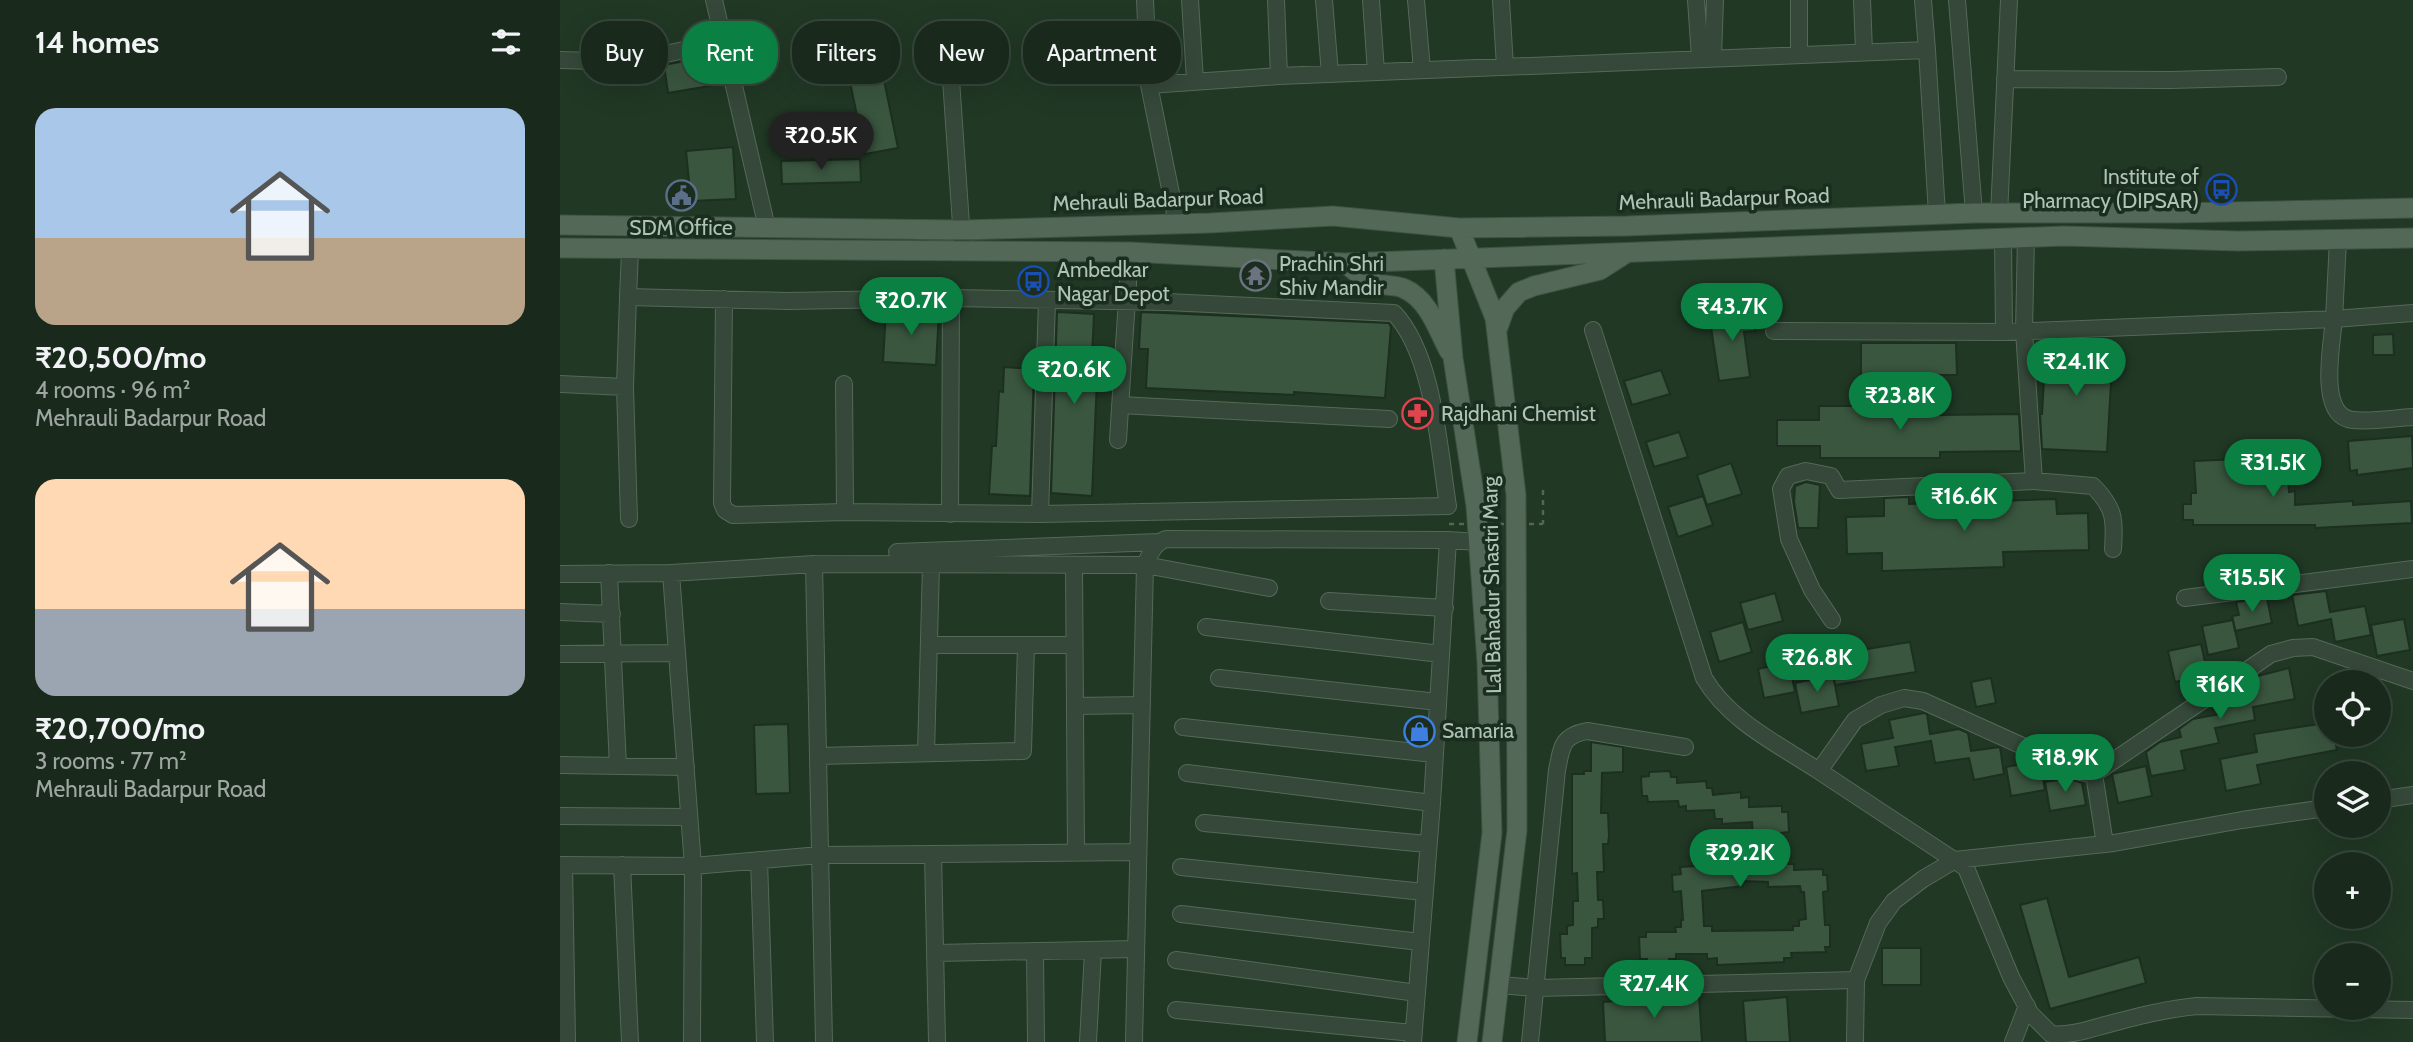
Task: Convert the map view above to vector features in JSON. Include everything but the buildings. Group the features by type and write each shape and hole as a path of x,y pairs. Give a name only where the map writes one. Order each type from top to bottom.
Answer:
{"main road":[{"name":"Mehrauli Badarpur Road","path":"962,230 1333,216 1459,228 1627,226 1974,213 2177,214 2413,208"},
{"path":"560,225 962,230"},
{"path":"1444,258 1459,228"},
{"name":"Lal Bahadur Shastri Marg","path":"1459,228 1495,318 1516,495 1517,830 1492,1042"},
{"path":"560,248 630,251 1130,252 1345,263 2064,236 2238,241 2413,238"},
{"path":"1497,330 1505,308 1519,292 1600,270 1626,254"},
{"name":"Lal Bahadur Shastri Marg","path":"1444,258 1453,359 1476,506 1487,663 1492,833 1467,1042"},
{"path":"1345,263 1369,281 1407,289 1416,296 1425,306 1453,359"}],"street":[{"path":"714,0 719,21"},
{"path":"1144,0 1149,85 1177,223"},
{"path":"1190,0 1195,80"},
{"path":"1276,0 1279,76"},
{"path":"1324,0 1330,74"},
{"path":"1371,0 1376,72"},
{"path":"1416,0 1422,70"},
{"path":"1501,0 1504,67"},
{"path":"1696,0 1706,58"},
{"path":"1706,58 1715,0"},
{"path":"1799,0 1799,54"},
{"path":"1862,0 1864,51"},
{"path":"1923,0 1937,214"},
{"path":"1957,0 1974,213"},
{"path":"1999,214 2009,0"},
{"path":"560,60 630,62 682,50"},
{"path":"1149,85 1279,76 1927,50"},
{"path":"2006,79 2171,80 2278,77"},
{"path":"734,84 767,228"},
{"path":"951,84 963,252"},
{"path":"2026,237 2024,331 2034,481"},
{"path":"2003,238 2004,332"},
{"path":"2339,240 2330,399 2339,415 2351,420 2413,417"},
{"path":"629,519 625,387 630,251"},
{"path":"1118,440 1130,252"},
{"path":"628,297 724,299 787,301 951,298 1126,301 1394,313 1406,328 1424,371 1448,506 1040,514 733,514 725,510 722,503 724,299"},
{"path":"950,514 951,298"},
{"path":"1040,514 1047,300"},
{"path":"1774,331 2004,332 2334,319 2413,313"},
{"path":"1593,330 1704,678 1714,695 1729,711 1966,868 2011,977 2043,1029 2051,1034 2061,1035 2171,1008 2197,1006 2413,1010"},
{"path":"560,384 625,387"},
{"path":"844,384 845,512"},
{"path":"1120,405 1389,419"},
{"path":"1832,620 1812,590 1789,540 1781,489 1788,476 1806,471 1831,476 1839,490 2034,481 2093,486 2111,508 2115,522 2113,550"},
{"path":"1176,1010 1413,1037 1432,803 1449,532"},
{"path":"897,552 1159,542 1166,539 1449,532 1478,542"},
{"path":"1134,1042 1145,565 1159,542"},
{"path":"560,574 671,573 814,564 1145,565 1269,588"},
{"path":"814,564 824,1042"},
{"path":"926,753 931,564"},
{"path":"1074,565 1076,853"},
{"path":"2185,598 2413,569"},
{"path":"609,573 618,766"},
{"path":"671,573 693,866 692,1042"},
{"path":"1329,601 1445,608"},
{"path":"560,612 612,614"},
{"path":"1206,627 1441,654"},
{"path":"929,645 1074,645"},
{"path":"818,756 1023,751 1026,645"},
{"path":"1819,771 1854,720 1881,705 1904,698 1923,701 2080,772 2094,774 2271,654 2294,648 2313,647 2413,681"},
{"path":"560,654 677,653"},
{"path":"1219,678 1438,702"},
{"path":"1075,706 1142,705"},
{"path":"1184,727 1434,754"},
{"path":"1530,1042 1557,770 1563,743 1572,734 1587,731 1685,747"},
{"path":"560,765 686,767"},
{"path":"1187,773 1432,803"},
{"path":"2094,774 2105,844"},
{"path":"2391,798 2413,795"},
{"path":"1855,1042 1856,980 1878,923 1894,901 1955,860 2105,844 2314,810"},
{"path":"560,816 689,817"},
{"path":"1204,824 1427,844"},
{"path":"567,1042 562,866 693,866 820,855 1138,852"},
{"path":"933,854 937,1042"},
{"path":"759,860 765,1042"},
{"path":"622,865 629,1042"},
{"path":"1181,867 1424,891"},
{"path":"1181,914 1420,942"},
{"path":"936,953 1136,949"},
{"path":"1035,951 1036,1042"},
{"path":"1088,1042 1093,951"},
{"path":"1176,960 1417,993"},
{"path":"1499,985 1537,988 1856,980"},
{"path":"2013,1042 2027,1006"}],"path":[{"path":"1449,532 1543,524 1543,490"}],"place":[{"name":"Institute of Pharmacy (DIPSAR)","path":"2222,189"},
{"name":"SDM Office","path":"681,196"},
{"name":"Prachin Shri Shiv Mandir","path":"1256,276"},
{"name":"Ambedkar Nagar Depot","path":"1034,282"},
{"name":"Rajdhani Chemist","path":"1418,414"},
{"name":"Samaria","path":"1419,731"}]}
